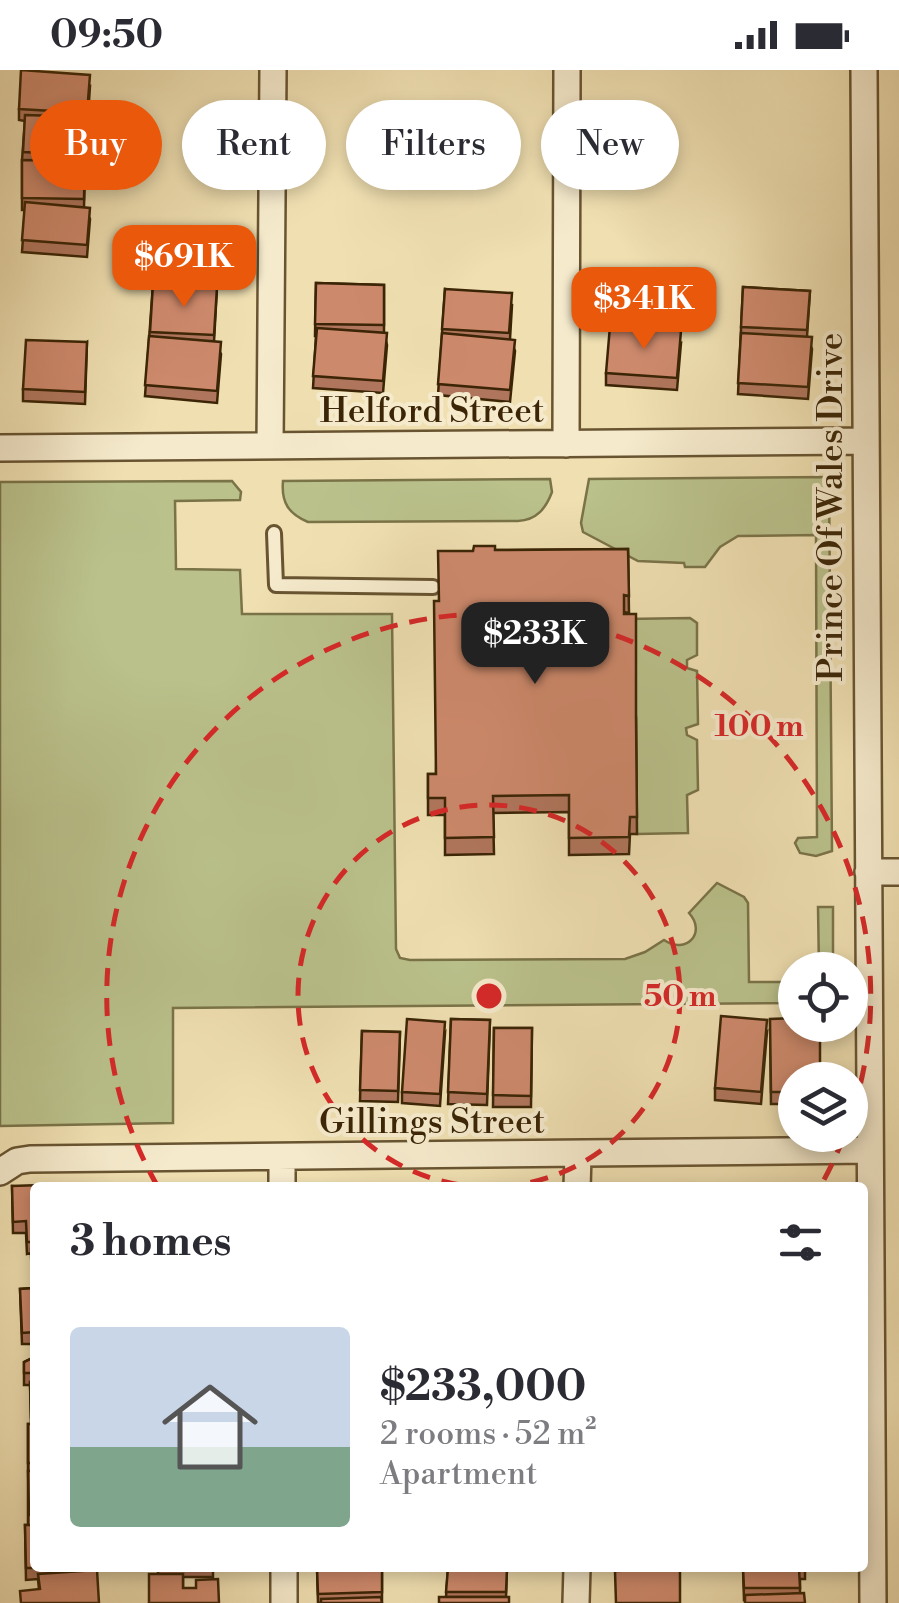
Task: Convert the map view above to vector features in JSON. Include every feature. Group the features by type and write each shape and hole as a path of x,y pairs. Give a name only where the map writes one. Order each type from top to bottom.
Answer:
{"street":[{"path":"270,446 273,70"},
{"path":"566,444 567,70"},
{"name":"Prince Of Wales Drive","path":"864,70 874,1603"},
{"name":"Helford Street","path":"0,448 865,441"},
{"path":"868,872 899,872"},
{"name":"Gillings Street","path":"0,1172 17,1161 30,1159 869,1150"},
{"path":"577,1182 578,1155"},
{"path":"282,1157 282,1182"},
{"path":"284,1572 284,1603"},
{"path":"576,1603 577,1572"}],"lane":[{"path":"274,533 276,585 433,586"}],"green space":[{"path":"829,477 832,851 816,856 800,853 795,843 798,838 817,837 816,535 738,536 720,547 705,567 685,567 684,563 638,561 583,532 581,523 589,479"},
{"path":"550,479 552,492 544,508 536,516 518,521 308,522 288,507 283,496 283,481"},
{"path":"232,481 241,492 240,500 175,501 176,569 240,570 242,614 392,614 396,949 400,958 625,959 664,940 680,945 692,940 696,928 689,913 717,883 748,903 749,982 778,982 778,1003 173,1008 173,1123 0,1126 0,482"},
{"path":"690,618 697,623 697,655 687,660 687,668 697,671 698,724 686,728 687,735 697,740 698,790 687,795 688,833 637,834 627,619"},
{"path":"818,907 833,907 833,952 819,952"}],"building":[{"path":"21,70 90,75 88,100 30,100 30,110 19,109"},
{"path":"25,115 30,115 30,152 23,152"},
{"path":"22,160 30,160 30,190 84,190 84,199 22,198"},
{"path":"25,202 90,208 87,245 22,240"},
{"path":"316,283 384,285 384,325 315,324"},
{"path":"153,284 217,287 214,335 150,332"},
{"path":"743,287 810,291 807,330 741,327"},
{"path":"445,289 512,293 509,333 442,329"},
{"path":"610,326 681,331 677,378 606,373"},
{"path":"317,328 387,333 383,381 313,376"},
{"path":"442,333 515,340 510,390 438,384"},
{"path":"741,333 812,337 808,387 738,383"},
{"path":"149,336 221,342 217,391 145,385"},
{"path":"26,340 87,342 85,392 23,389"},
{"path":"474,546 495,546 495,550 628,549 629,596 624,595 624,614 636,614 637,817 630,817 629,837 569,838 569,795 493,796 494,837 445,838 445,798 428,798 428,774 436,774 434,601 439,601 438,551 473,551"},
{"path":"721,1016 767,1020 761,1092 715,1088"},
{"path":"407,1019 445,1022 440,1094 402,1092"},
{"path":"451,1019 490,1020 487,1094 448,1092"},
{"path":"770,1019 778,1019 778,1042 820,1042 820,1062 778,1062 778,1092 771,1092"},
{"path":"494,1028 532,1028 531,1096 493,1095"},
{"path":"362,1031 400,1032 398,1091 360,1090"},
{"path":"30,1185 30,1242 26,1221 13,1222 12,1186"},
{"path":"30,1288 30,1332 22,1333 20,1289"},
{"path":"30,1359 30,1373 24,1373 24,1362"},
{"path":"28,1424 30,1424 30,1463"},
{"path":"28,1471 30,1471 30,1515"},
{"path":"25,1525 30,1525 30,1568 26,1568"},
{"path":"97,1572 99,1603 21,1603 20,1591 40,1589 38,1574"},
{"path":"317,1572 382,1572 382,1592 318,1594"},
{"path":"448,1572 507,1572 506,1592 446,1592"},
{"path":"615,1572 680,1572 680,1603 616,1603"},
{"path":"743,1572 799,1572 800,1588 744,1588"},
{"path":"149,1574 183,1574 183,1588 196,1588 196,1580 218,1579 219,1603 149,1603"},
{"path":"804,1593 805,1603 745,1603 745,1595"},
{"path":"381,1597 382,1603 321,1603 321,1599"},
{"path":"439,1597 509,1597 509,1603 439,1603"}]}
